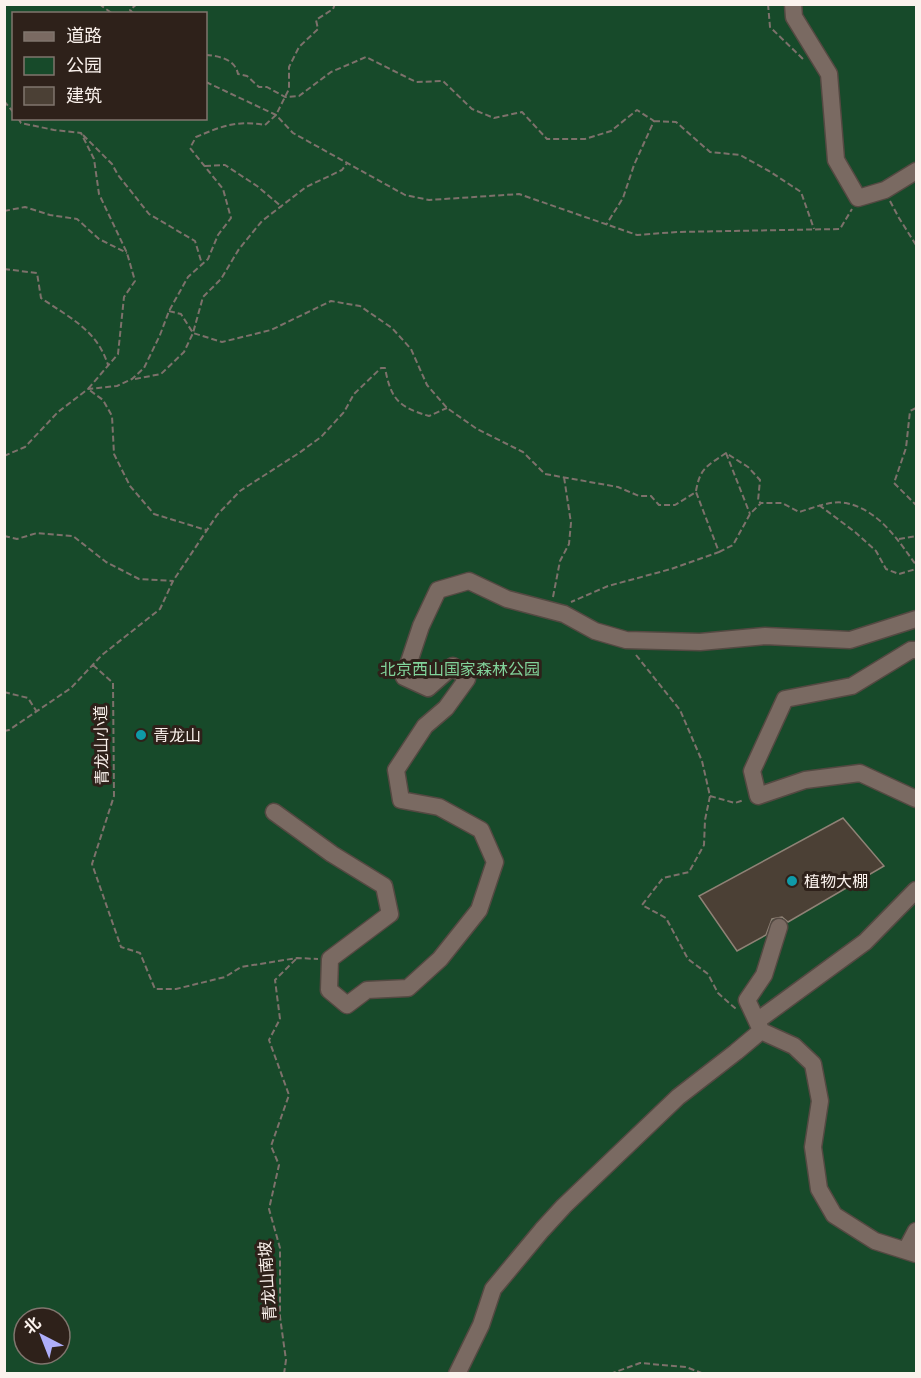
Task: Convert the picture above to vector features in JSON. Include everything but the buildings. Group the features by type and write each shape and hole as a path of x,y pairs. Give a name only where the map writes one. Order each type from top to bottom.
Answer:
{"lane":[{"path":"793,4 794,17 829,74 836,160 858,198 885,190 916,171"},
{"path":"274,812 332,854 384,886 390,914 330,959 329,990 347,1005 367,990 408,988 440,959 479,910 495,862 482,830 439,807 401,800 396,770 426,726 446,708 467,679 453,666 428,688 404,677 421,626 438,590 469,581 507,599 557,612 596,631 626,640 700,642 765,636 850,640 916,619"},
{"path":"916,650 911,650 852,686 785,699 752,771 758,796 805,780 860,773 916,799"},
{"path":"457,1374 481,1325 493,1289 542,1230 678,1097 736,1052 756,1020 865,942 916,890"},
{"path":"778,927 764,975 747,1000 756,1020 794,1046 813,1064 820,1101 813,1147 819,1189 834,1215 875,1241 911,1252 916,1231"}],"path":[{"path":"132,379 144,368 169,311 188,277 208,259 218,235 231,218 223,189 190,148 196,137 224,125 247,122 265,125 276,115 289,89 289,67 299,47 318,29 316,20 333,9 335,4"},
{"path":"768,4 770,27 799,57 809,63"},
{"path":"207,55 228,59 237,69 238,74 247,76 259,87 267,87 285,97 299,96 331,72 366,57 416,82 442,81 472,108 494,118 522,112 547,139 585,139 611,131 637,110 654,121 676,122 710,152 740,155 801,192 815,230"},
{"path":"207,82 276,115 292,133 405,195 429,200 519,195 638,235 677,232 840,229 858,198"},
{"path":"19,120 21,123 54,130 81,133 112,164 149,214 195,241 202,265"},
{"path":"606,225 622,198 654,121"},
{"path":"4,456 25,447 58,412 88,389 118,354 124,297 135,280 127,253 99,194 94,159 81,133"},
{"path":"88,389 107,388 132,379 161,374 184,352 193,333 203,297 221,279 239,249 262,221 306,187 342,170 347,163"},
{"path":"205,166 225,165 257,186 282,207"},
{"path":"885,190 916,245"},
{"path":"4,212 25,207 50,215 77,219 99,239 127,253"},
{"path":"4,269 37,273 41,298 89,330 103,348 108,365"},
{"path":"169,311 181,314 193,333 222,342 271,330 331,301 360,306 392,328 411,349 427,385 447,408 477,429 523,452 545,474 618,487 639,496 651,496 659,505 675,505 696,492"},
{"path":"4,731 9,730 71,688 102,655 159,609 173,581 217,515 240,491 321,437 344,412 354,394 381,368 385,368 388,385 398,403 410,411 429,416 447,408"},
{"path":"88,389 103,399 112,416 114,454 130,486 154,514 207,530"},
{"path":"916,408 910,411 906,448 894,483 916,505"},
{"path":"718,552 696,492 698,478 704,467 726,453"},
{"path":"726,453 748,467 760,480 758,501 761,503"},
{"path":"726,453 750,514"},
{"path":"557,612 560,561 568,544 571,523 564,477"},
{"path":"557,612 571,602 608,586 671,569 733,545 750,514 761,503 782,503 799,512 819,505 845,503 869,513 892,531 916,567 899,574 886,569 876,551 819,505"},
{"path":"4,536 17,539 37,533 73,536 106,562 139,579 173,581"},
{"path":"898,539 916,536"},
{"path":"626,640 649,673 680,710 702,761 710,796 705,820 704,845 689,872 663,878 642,906 666,918 688,959 708,974 718,993 734,1009 756,1020"},
{"name":"青龙山小道","path":"93,665 113,683 114,796 92,864 121,947 140,953 155,988 176,990 225,977 241,967 297,958 330,959"},
{"path":"4,692 28,698 37,712"},
{"path":"710,796 735,803 758,796"},
{"name":"青龙山南坡","path":"284,1374 286,1360 280,1317 280,1248 269,1209 279,1165 271,1146 289,1095 268,1040 280,1019 275,980 297,958"},
{"path":"610,1374 640,1363 686,1367 704,1374"}],"green space":[{"name":"北京西山国家森林公园","path":"5,5 916,5 916,1373 5,1374"}],"place":[{"name":"青龙山","path":"141,735"},
{"name":"植物大棚","path":"792,881"}]}
